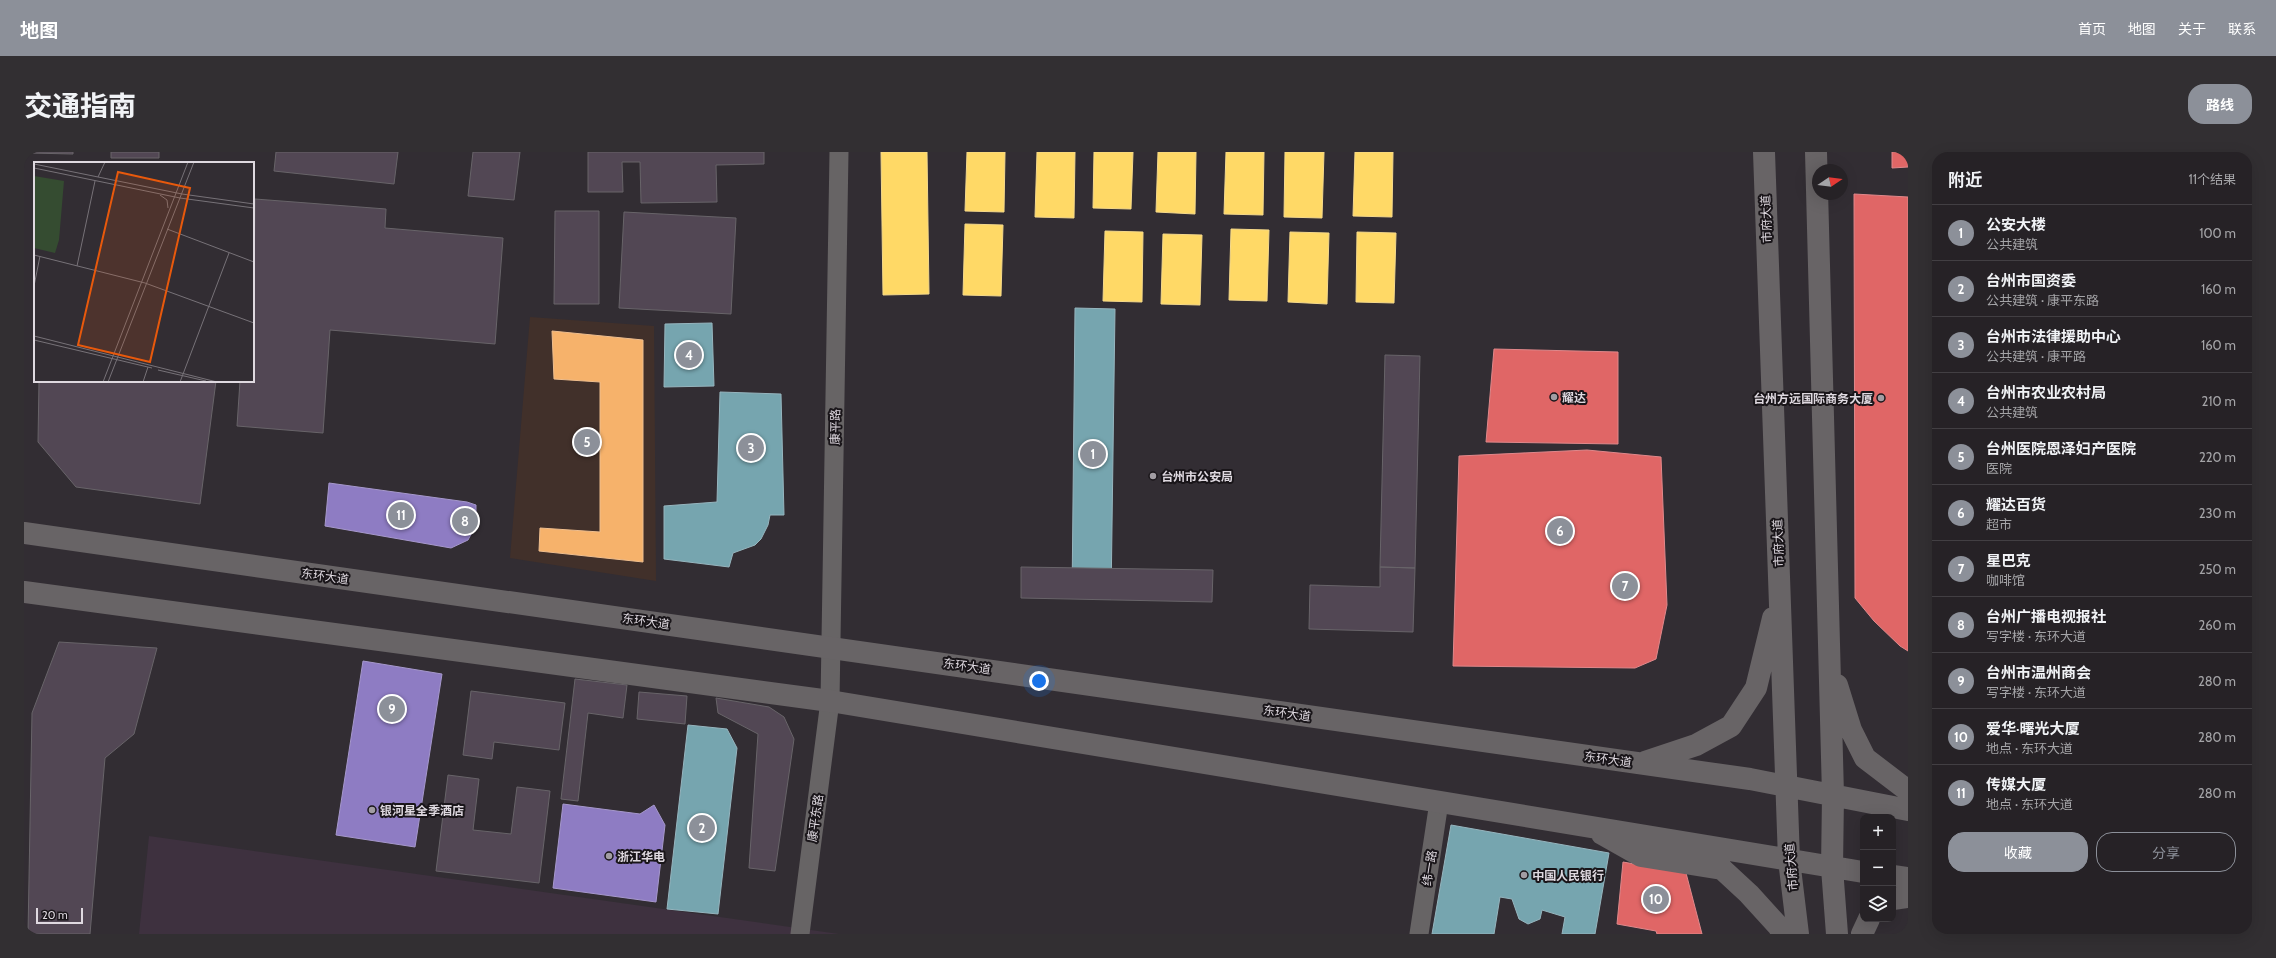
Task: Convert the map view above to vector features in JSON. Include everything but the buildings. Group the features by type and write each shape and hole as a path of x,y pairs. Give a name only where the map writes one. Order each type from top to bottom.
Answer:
{"main road":[{"name":"市府大道","path":"1764,152 1789,860 1798,934"},
{"path":"1816,152 1833,795 1832,868 1837,934"},
{"name":"东环大道","path":"24,533 832,647 1641,764 1786,786 1908,810"},
{"path":"24,592 830,701 1860,872"},
{"path":"1641,764 1696,745 1732,726 1756,688 1780,593"},
{"path":"1829,657 1851,730 1865,758 1903,787 1908,788"},
{"path":"1587,826 1641,856 1722,869 1749,894 1779,927 1782,934"},
{"path":"1896,876 1908,878"},
{"path":"1896,899 1908,897"},
{"path":"1862,934 1868,922"}],"street":[{"name":"康平路","path":"830,701 839,152"},
{"name":"康平东路","path":"800,934 830,701"},
{"name":"纬一路","path":"1419,934 1439,802"}],"shaded area":[{"path":"530,317 654,326 656,581 510,558"},
{"path":"149,836 839,934 139,934"}],"place":[{"name":"台州市农业农村局","path":"689,355"},
{"name":"耀达","path":"1554,397"},
{"name":"台州方远国际商务大厦","path":"1881,398"},
{"name":"台州医院恩泽妇产医院","path":"587,442"},
{"name":"台州市法律援助中心","path":"751,448"},
{"name":"公安大楼","path":"1093,454"},
{"name":"台州市公安局","path":"1153,476"},
{"name":"传媒大厦","path":"401,515"},
{"name":"台州广播电视报社","path":"465,521"},
{"name":"耀达百货","path":"1560,531"},
{"name":"星巴克","path":"1625,586"},
{"name":"台州市温州商会","path":"392,709"},
{"name":"银河星全季酒店","path":"372,810"},
{"name":"台州市国资委","path":"702,828"},
{"name":"浙江华电","path":"609,856"},
{"name":"中国人民银行","path":"1524,875"},
{"name":"爱华·曙光大厦","path":"1656,899"}]}
